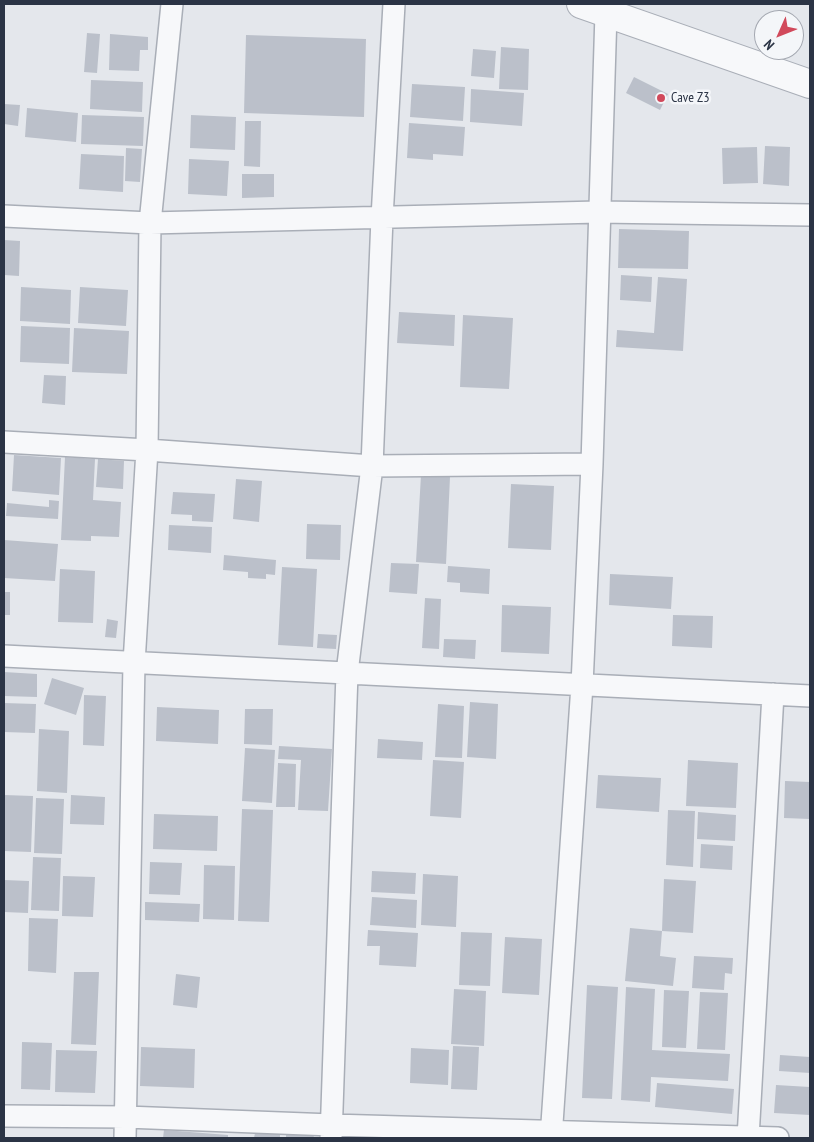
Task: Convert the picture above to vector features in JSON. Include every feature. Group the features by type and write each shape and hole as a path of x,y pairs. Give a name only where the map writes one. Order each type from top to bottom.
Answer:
{"street":[{"path":"124,1138 126,1117 134,663 147,450 150,223 172,4"},
{"path":"331,1132 347,673 372,466 382,218 394,4"},
{"path":"581,4 608,8 810,84"},
{"path":"551,1135 582,685 592,464 598,212 608,8"},
{"path":"4,216 150,223 598,212 810,215"},
{"path":"4,442 372,466 592,464"},
{"path":"4,656 810,696"},
{"path":"748,1138 773,694"},
{"path":"4,1116 126,1117 331,1132 778,1138"}],"building":[{"path":"87,33 100,34 97,73 84,72"},
{"path":"110,34 148,37 148,50 140,50 139,71 109,70"},
{"path":"246,35 366,39 364,117 244,113"},
{"path":"501,47 529,49 528,90 499,89"},
{"path":"473,49 496,51 494,78 471,76"},
{"path":"634,77 668,94 660,110 626,93"},
{"path":"91,80 143,82 142,112 90,109"},
{"path":"412,84 465,87 463,121 410,117"},
{"path":"471,89 524,93 522,126 470,122"},
{"path":"4,104 20,105 18,126 4,124"},
{"path":"27,108 78,113 76,142 25,137"},
{"path":"82,115 144,117 143,146 81,144"},
{"path":"191,115 236,117 235,150 190,148"},
{"path":"245,121 261,121 260,167 244,166"},
{"path":"409,123 465,127 463,156 433,154 433,160 407,158"},
{"path":"765,146 790,147 789,186 763,184"},
{"path":"757,147 758,183 723,184 722,148"},
{"path":"126,148 142,149 140,182 125,181"},
{"path":"81,154 124,156 123,192 79,189"},
{"path":"189,159 229,161 227,196 188,194"},
{"path":"242,174 274,174 274,197 242,198"},
{"path":"619,229 689,231 688,269 618,268"},
{"path":"4,240 20,241 19,276 4,275"},
{"path":"621,275 652,277 651,302 620,300"},
{"path":"658,277 687,279 683,351 616,347 617,330 654,333"},
{"path":"21,287 71,290 70,324 20,321"},
{"path":"80,287 128,290 126,326 78,323"},
{"path":"399,312 455,315 454,346 397,343"},
{"path":"463,315 513,318 509,389 460,387"},
{"path":"21,326 70,328 69,364 20,362"},
{"path":"74,328 129,331 127,374 72,372"},
{"path":"44,375 66,376 65,405 42,403"},
{"path":"14,455 61,458 59,495 12,491"},
{"path":"65,457 95,459 93,500 121,502 119,537 91,536 91,541 61,540"},
{"path":"98,459 124,461 123,489 96,487"},
{"path":"421,475 450,477 446,564 416,562"},
{"path":"236,479 262,481 259,522 233,519"},
{"path":"511,484 554,486 551,550 508,548"},
{"path":"173,492 215,494 213,522 192,521 192,515 171,514"},
{"path":"49,500 59,501 58,519 6,516 7,503 49,507"},
{"path":"307,524 341,525 340,560 306,559"},
{"path":"169,525 212,527 211,553 168,550"},
{"path":"4,540 58,544 55,581 4,578"},
{"path":"224,555 276,560 275,575 266,574 266,579 248,578 248,572 223,570"},
{"path":"391,563 419,564 417,594 389,592"},
{"path":"448,566 490,569 489,594 460,592 460,583 447,582"},
{"path":"282,567 317,569 313,647 278,645"},
{"path":"60,569 95,571 93,623 58,622"},
{"path":"610,574 673,577 671,609 609,605"},
{"path":"4,592 10,592 10,615 4,615"},
{"path":"425,598 441,599 439,649 422,648"},
{"path":"502,605 551,607 549,654 501,652"},
{"path":"673,615 713,616 712,648 672,646"},
{"path":"107,619 118,621 116,638 105,637"},
{"path":"318,634 337,635 336,649 317,648"},
{"path":"444,639 476,640 475,659 443,657"},
{"path":"4,672 37,674 37,697 4,696"},
{"path":"52,678 84,688 76,715 44,704"},
{"path":"84,695 106,696 104,746 83,745"},
{"path":"470,702 498,704 496,759 467,757"},
{"path":"4,703 36,704 35,733 4,732"},
{"path":"438,704 464,706 462,758 435,757"},
{"path":"157,707 219,710 218,744 156,741"},
{"path":"245,709 273,709 272,745 244,744"},
{"path":"39,729 69,731 67,793 37,791"},
{"path":"378,739 423,742 422,760 377,758"},
{"path":"279,746 332,749 328,811 298,810 301,760 278,759"},
{"path":"245,748 275,750 272,803 242,801"},
{"path":"433,760 464,762 461,818 430,816"},
{"path":"688,760 738,763 736,808 686,806"},
{"path":"278,763 296,764 295,807 276,807"},
{"path":"598,775 661,778 659,812 596,808"},
{"path":"785,781 810,782 810,819 784,818"},
{"path":"4,795 33,796 31,852 4,851"},
{"path":"71,795 105,797 104,825 70,824"},
{"path":"36,798 64,799 62,854 34,853"},
{"path":"242,809 273,810 269,922 238,921"},
{"path":"668,810 695,811 693,867 666,865"},
{"path":"698,812 736,815 735,841 697,839"},
{"path":"154,814 218,816 217,851 153,849"},
{"path":"701,844 733,846 732,870 700,868"},
{"path":"33,857 61,858 59,911 31,910"},
{"path":"150,862 182,863 180,895 149,894"},
{"path":"204,865 235,866 234,920 203,919"},
{"path":"372,871 416,873 415,894 371,892"},
{"path":"423,874 458,876 456,927 421,925"},
{"path":"63,876 95,877 93,917 62,916"},
{"path":"664,879 696,881 693,933 662,931"},
{"path":"4,880 29,881 28,913 4,912"},
{"path":"372,897 417,900 416,928 370,925"},
{"path":"145,902 200,904 199,922 145,920"},
{"path":"29,918 58,919 56,973 28,971"},
{"path":"630,928 662,931 660,956 676,958 673,986 625,981"},
{"path":"368,930 418,933 416,967 379,965 380,946 367,946"},
{"path":"461,932 492,933 490,986 459,985"},
{"path":"505,937 542,939 539,995 502,993"},
{"path":"694,956 733,958 732,974 725,973 724,990 692,988"},
{"path":"74,972 99,972 96,1045 71,1044"},
{"path":"176,974 200,977 197,1008 173,1005"},
{"path":"587,985 618,987 612,1099 582,1098"},
{"path":"626,987 655,989 652,1050 730,1054 728,1081 651,1077 650,1102 621,1100"},
{"path":"454,989 486,991 484,1046 451,1044"},
{"path":"664,990 689,991 686,1048 662,1047"},
{"path":"700,992 728,993 725,1050 697,1049"},
{"path":"22,1042 52,1043 50,1090 21,1089"},
{"path":"453,1046 479,1047 477,1090 451,1089"},
{"path":"141,1047 195,1049 194,1088 140,1086"},
{"path":"411,1048 449,1050 448,1085 410,1083"},
{"path":"56,1050 97,1051 95,1093 55,1092"},
{"path":"780,1055 810,1057 810,1073 779,1071"},
{"path":"657,1083 734,1089 732,1114 655,1107"},
{"path":"776,1085 810,1087 810,1115 774,1113"},
{"path":"164,1130 228,1135 228,1138 163,1138"},
{"path":"255,1133 280,1134 280,1138 254,1138"},
{"path":"286,1134 314,1136 313,1138 286,1138"}],"place":[{"name":"Cave Z3","path":"661,98"}]}
